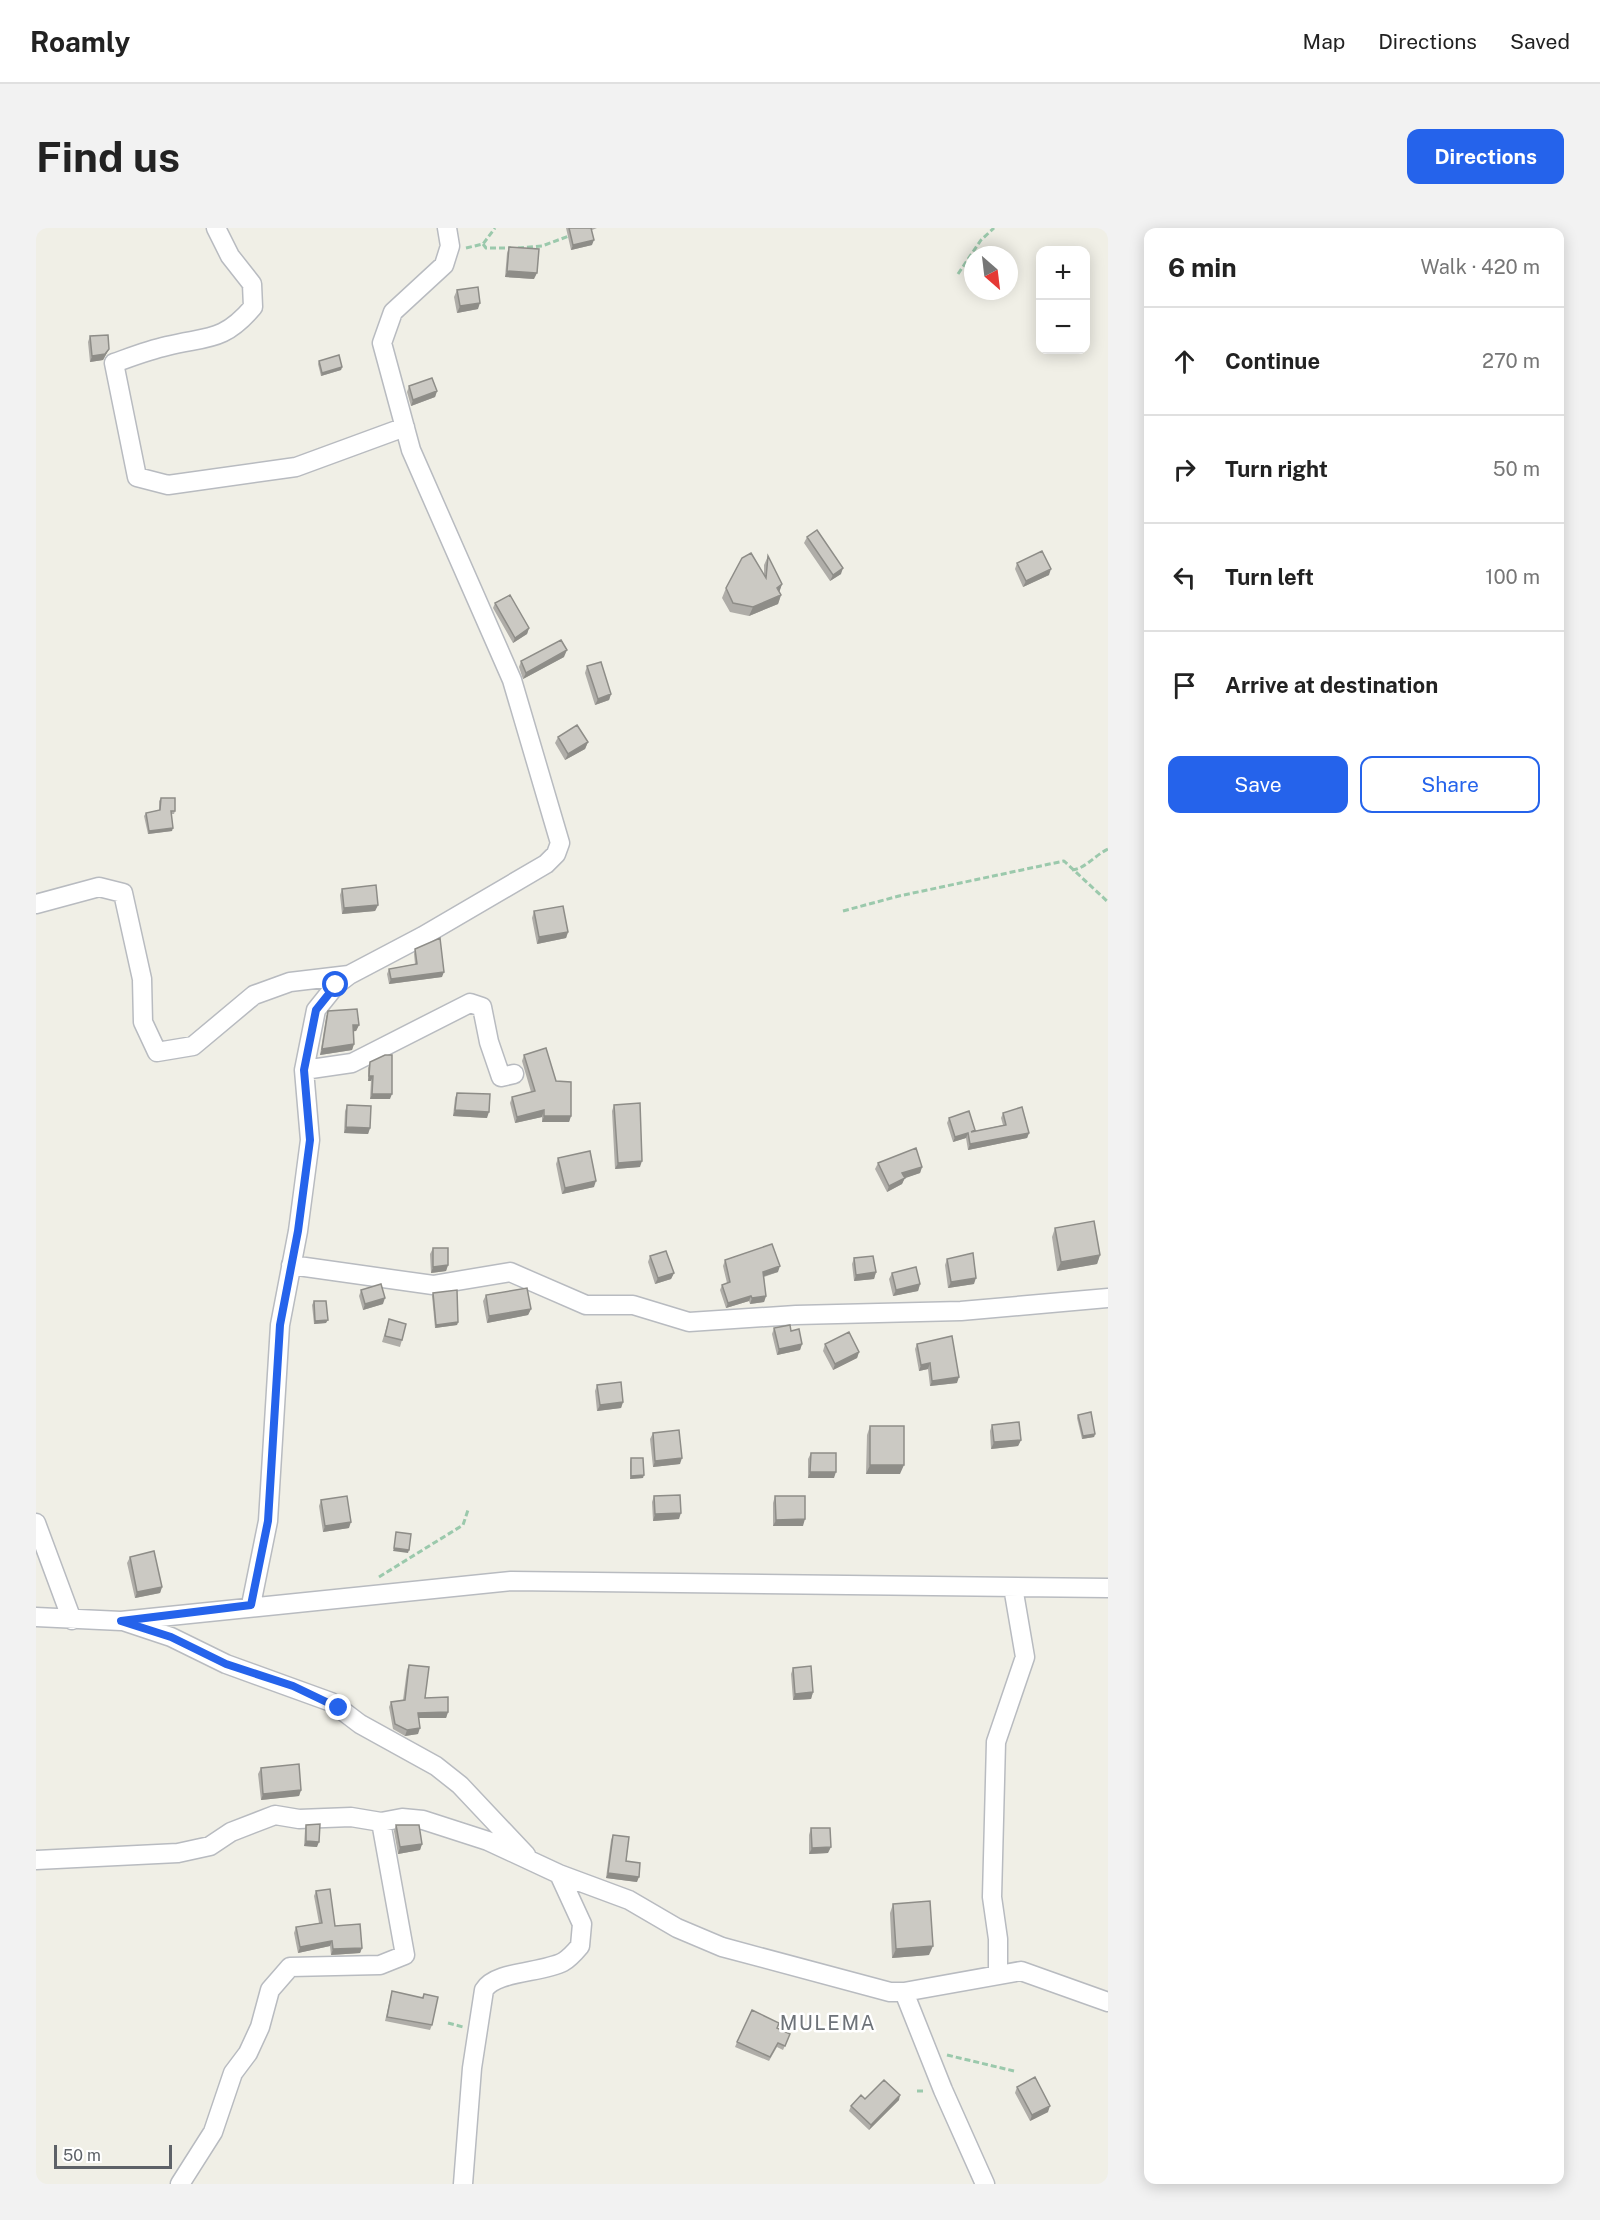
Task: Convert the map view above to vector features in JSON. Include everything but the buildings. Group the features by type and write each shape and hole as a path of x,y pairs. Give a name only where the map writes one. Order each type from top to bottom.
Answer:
{"street":[{"path":"216,228 230,256 252,284 253,307 236,327 204,340 168,345 114,363 137,477 168,485 296,467 405,428"},
{"path":"251,1605 268,1521 280,1325 310,1140 304,1070 316,1010 336,985 349,975 423,936 546,864 556,854 560,843 512,680 411,450 382,343 393,312 444,265 450,246 448,233"},
{"path":"36,904 99,887 123,893 142,979 143,1022 157,1052 193,1046 254,995 290,982 349,975"},
{"path":"304,1070 352,1063 470,1003 482,1007 489,1042 501,1077 514,1074"},
{"path":"291,1264 433,1285 510,1272 586,1305 633,1305 689,1322 796,1315 961,1311 1108,1298"},
{"path":"36,1522 72,1620"},
{"path":"36,1617 121,1621 251,1605 511,1581 1108,1588"},
{"path":"998,1973 998,1939 992,1897 996,1742 1025,1657 1013,1587"},
{"path":"121,1621 171,1637 226,1664 331,1702 360,1724 436,1766 476,1800 534,1863"},
{"path":"36,1860 178,1853 210,1846 231,1832 275,1815 299,1819 351,1817 381,1822 402,1818 423,1820 488,1841 559,1874 629,1900 677,1928 722,1947 890,1992 904,1992 998,1973 1021,1971 1108,2002"},
{"path":"180,2184 213,2132 234,2073 248,2053 260,2027 270,1990 290,1967 380,1965 405,1955 381,1822"},
{"path":"462,2184 472,2068 484,1990 488,1984 498,1979 563,1962 580,1946 582,1924 559,1874"},
{"path":"904,1992 985,2184"}],"path":[{"path":"448,233 468,249 483,244 495,228"},
{"path":"958,274 981,240 994,228"},
{"path":"483,244 486,248 542,246 565,239 571,234"},
{"path":"1072,870 1080,869 1097,854 1108,849"},
{"path":"843,911 899,896 1064,861 1108,902"},
{"path":"365,1594 375,1579 392,1572 463,1525 468,1510"},
{"path":"928,2051 989,2063 1014,2071"}],"district":[{"name":"MULEMA","path":"828,2023"}],"route":[{"path":"336,985 316,1010 304,1070 310,1140 302,1208 280,1325 268,1521 251,1605 121,1621 171,1637 226,1664 293,1686 331,1702 339,1708"}]}
